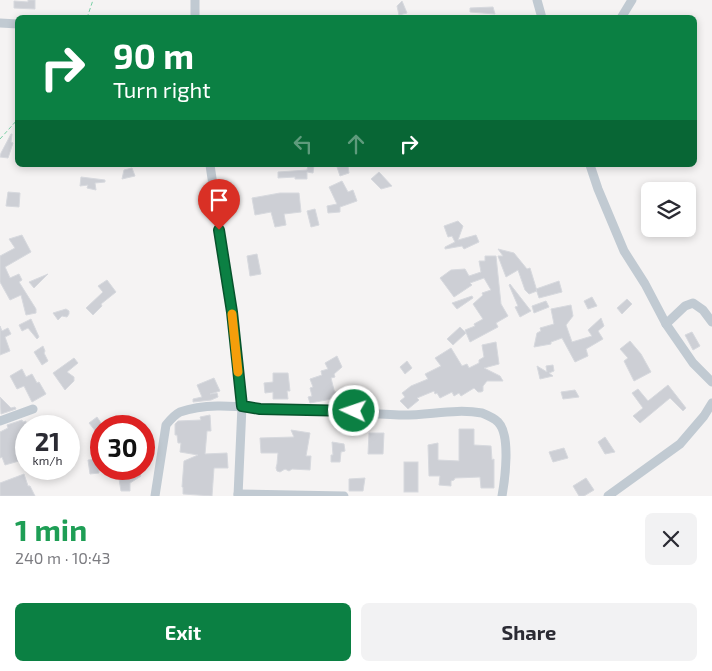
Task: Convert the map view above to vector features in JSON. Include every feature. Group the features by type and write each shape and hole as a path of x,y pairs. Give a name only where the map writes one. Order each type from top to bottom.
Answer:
{"street":[{"path":"195,0 195,15"},
{"path":"536,0 541,15"},
{"path":"623,15 632,0"},
{"path":"0,23 15,24"},
{"path":"210,167 232,312 242,406 238,495 344,496"},
{"path":"591,167 624,251 645,284 666,324 693,362 712,382"},
{"path":"666,324 685,306 693,303 703,310 712,322"},
{"path":"608,496 680,444 704,416 712,403"},
{"path":"156,496 166,425 172,418 179,413 198,407 242,406 260,409 337,410 399,415 455,411 483,414 495,419 503,430 506,456 502,496"},
{"path":"0,421 33,409"}],"path":[{"path":"88,15 93,0"},
{"path":"0,139 15,122"}],"building":[{"path":"28,0 35,0 35,9 14,8 14,1 28,2"},
{"path":"402,1 407,13 399,15 397,6"},
{"path":"493,7 495,14 470,12 470,8"},
{"path":"11,134 11,142 13,143 8,158 0,157 1,153"},
{"path":"308,167 314,167 313,173 307,172 307,179 295,179 295,177 278,178 278,172 307,170"},
{"path":"337,167 348,167 349,173 340,176"},
{"path":"132,168 135,176 122,179 124,170"},
{"path":"379,172 392,186 381,189 371,179"},
{"path":"81,177 105,180 105,182 95,183 96,190 87,188 88,185 80,186"},
{"path":"342,181 348,192 353,190 357,201 340,207 340,212 328,213 327,206 337,204 329,187"},
{"path":"8,192 20,193 19,207 6,206"},
{"path":"280,193 299,193 301,212 284,214 286,225 275,227 271,212 255,215 252,198"},
{"path":"315,209 319,225 311,227 307,211"},
{"path":"458,221 463,226 458,240 476,235 479,242 464,249 462,246 445,249 445,247 455,242 452,236 448,237 444,226"},
{"path":"22,235 31,252 5,267 10,278 19,274 22,280 19,282 36,309 36,313 26,315 21,295 10,300 0,282 0,256 15,248 9,239"},
{"path":"498,249 514,253 527,269 530,268 537,291 529,294 525,290 518,270 506,277 498,256 503,256"},
{"path":"257,254 261,274 250,276 247,256"},
{"path":"485,256 496,256 501,304 508,316 496,323 498,327 470,342 465,330 475,326 474,324 483,319 473,304 483,295 482,293 491,290 484,278 470,283 472,285 454,297 440,278 451,270 465,269 469,276 481,272 479,261 485,261"},
{"path":"48,274 34,288 29,282"},
{"path":"107,280 116,292 101,304 102,306 93,315 86,308 103,292 98,286"},
{"path":"559,281 562,292 539,298 536,289"},
{"path":"510,284 531,311 520,317 515,307 518,306"},
{"path":"472,296 473,298 457,309 452,303"},
{"path":"592,297 597,306 588,309 584,301"},
{"path":"627,299 632,304 622,314 617,308"},
{"path":"546,301 549,307 534,313 532,306"},
{"path":"571,305 573,316 566,325 572,342 592,336 588,330 601,318 604,326 598,331 603,339 586,349 588,356 575,362 562,338 551,342 551,344 534,347 537,333 541,331 540,328 554,324 551,309"},
{"path":"66,309 69,311 67,317 62,316 58,320 53,313"},
{"path":"31,319 39,337 37,339 28,328 22,331 19,325"},
{"path":"0,326 2,331 8,328 11,334 5,337 10,351 0,355"},
{"path":"460,327 466,333 453,345 447,339"},
{"path":"692,332 700,346 693,350 685,335"},
{"path":"630,341 641,354 651,372 634,381 624,361 628,358 620,349"},
{"path":"496,342 499,364 484,368 500,376 503,381 487,381 483,386 483,391 478,392 474,388 461,396 459,393 454,396 452,392 440,398 434,391 417,398 419,400 408,409 400,401 405,397 402,393 411,386 428,379 425,374 441,366 435,358 451,348 462,366 467,364 469,368 479,363 479,360 484,357 482,345"},
{"path":"43,346 48,361 42,365 34,352"},
{"path":"337,356 342,367 334,374 335,377 331,378 335,392 357,387 359,398 344,401 343,397 310,403 308,397 312,396 310,388 313,387 310,379 322,375 321,371 328,369 325,363"},
{"path":"74,358 78,363 67,372 74,377 74,381 65,390 53,373"},
{"path":"407,361 412,368 405,374 400,367"},
{"path":"553,365 554,371 549,373 553,376 540,379 537,366 547,372 546,366"},
{"path":"22,369 26,377 32,374 46,394 32,402 24,386 17,389 10,376"},
{"path":"273,373 288,373 290,391 287,391 288,399 273,399 273,392 265,393 264,383 273,382"},
{"path":"214,378 220,391 210,394 217,393 218,397 211,400 193,402 193,399 202,397 197,385"},
{"path":"668,385 686,408 683,411 670,398 640,423 633,416 643,408 632,393 638,389 648,401"},
{"path":"575,390 579,397 563,399 561,392"},
{"path":"0,397 11,408 15,407 16,409 1,414"},
{"path":"210,415 211,431 207,431 205,454 227,453 228,468 214,468 212,496 183,494 184,461 198,455 180,452 181,443 178,443 177,435 175,435 175,424 178,421 201,420 200,417"},
{"path":"15,422 15,462 5,465 2,457 0,458 0,432 8,428 7,425"},
{"path":"459,429 474,429 474,445 491,446 492,460 494,459 494,488 481,488 480,477 455,478 451,481 451,486 439,485 440,476 429,476 428,445 438,443 438,460 459,461"},
{"path":"291,430 310,433 306,456 311,456 310,470 292,469 289,471 285,469 280,472 277,471 278,453 261,453 260,438 294,437"},
{"path":"369,433 384,433 383,454 368,454"},
{"path":"605,437 615,452 605,454 598,442"},
{"path":"332,442 344,444 345,451 341,452 340,462 331,462 331,455 333,455"},
{"path":"564,448 568,458 553,462 549,452"},
{"path":"404,462 418,462 418,492 404,492"},
{"path":"15,477 15,480 26,480 35,496 0,496 0,483"},
{"path":"365,478 363,491 349,491 349,479"},
{"path":"586,478 594,490 584,496 579,496 573,486"},
{"path":"119,480 135,480 130,483 130,491 121,491"}],"slow traffic":[{"path":"232,314 238,372"}],"route":[{"path":"219,230 232,312 242,406 260,409 354,411"}]}
